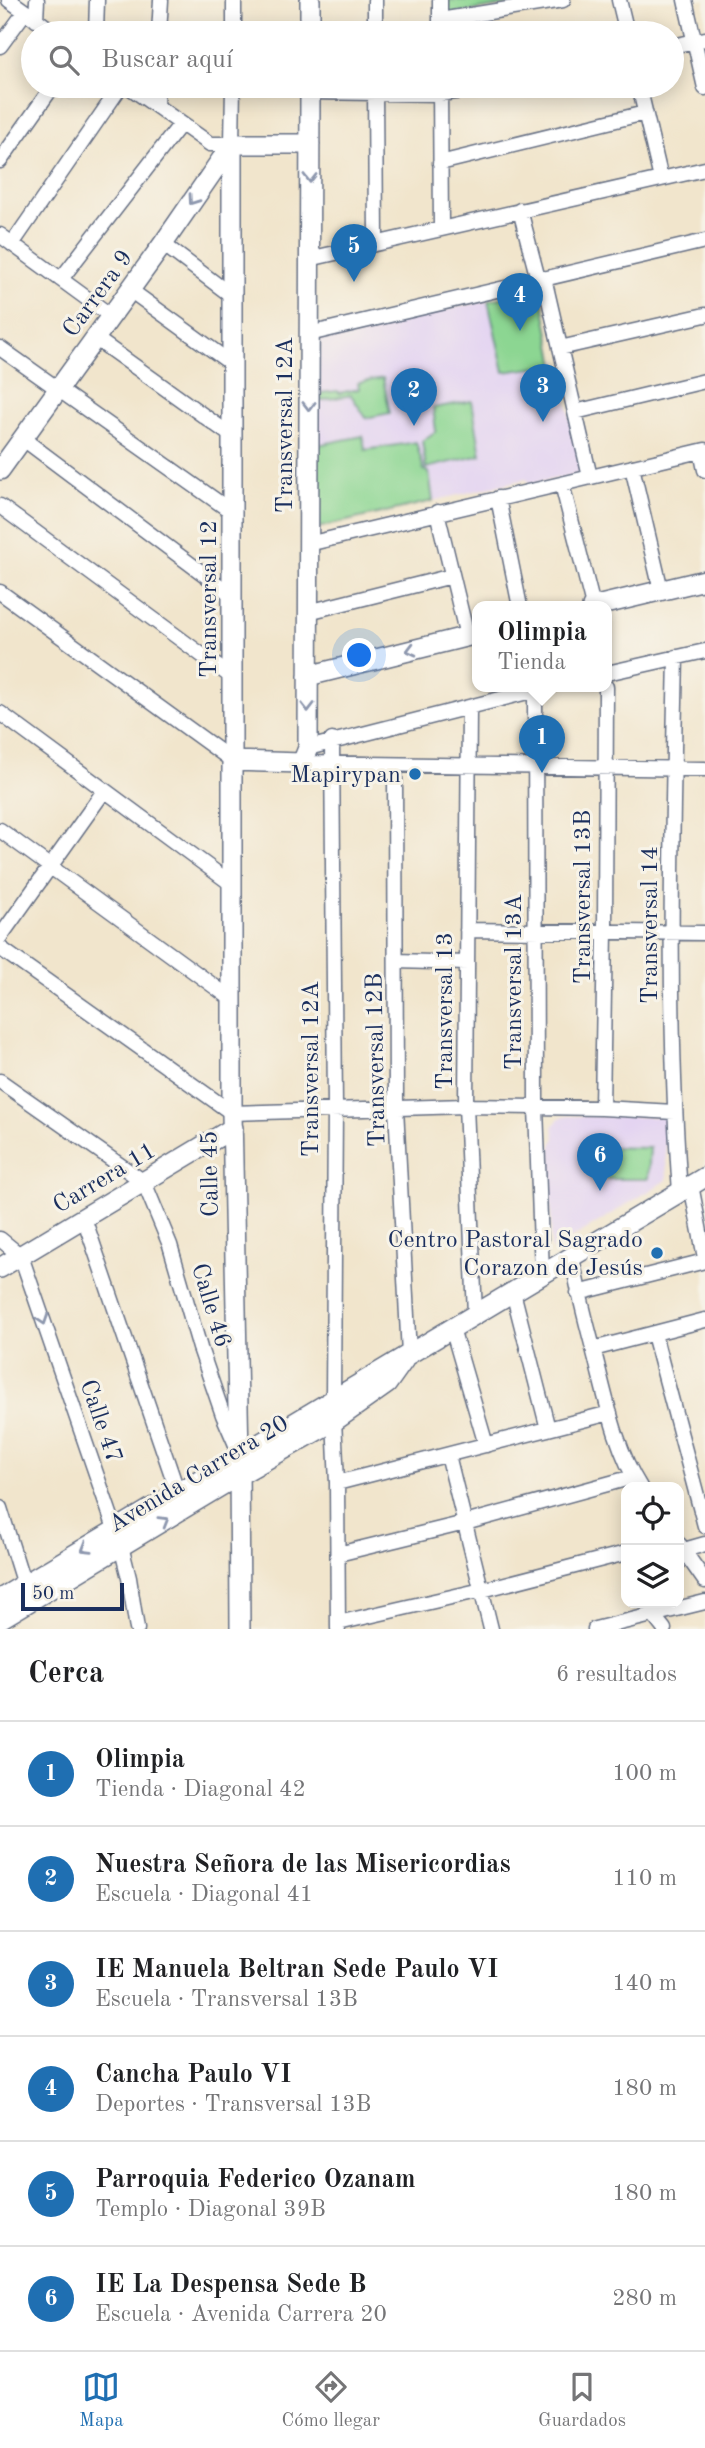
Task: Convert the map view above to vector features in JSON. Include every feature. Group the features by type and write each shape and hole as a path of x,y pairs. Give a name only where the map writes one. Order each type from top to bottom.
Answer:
{"street":[{"path":"9,0 38,21"},
{"path":"26,21 31,16 37,0"},
{"path":"96,21 97,0"},
{"path":"160,21 161,0"},
{"path":"234,0 234,21"},
{"path":"310,0 310,21"},
{"path":"375,0 375,21"},
{"path":"440,0 440,21"},
{"path":"464,21 563,0"},
{"path":"619,0 624,21"},
{"path":"685,0 700,40 705,88"},
{"path":"0,46 21,26"},
{"path":"0,160 44,98"},
{"path":"12,244 113,98"},
{"path":"146,98 210,144 310,144"},
{"path":"156,98 156,105"},
{"name":"Transversal 12","path":"232,1120 233,98"},
{"name":"Transversal 12A","path":"305,755 308,676 310,98"},
{"path":"375,98 376,242"},
{"path":"440,98 441,228"},
{"path":"642,98 661,179"},
{"path":"440,163 645,113"},
{"path":"61,279 180,125"},
{"name":"Carrera 9","path":"0,469 232,144"},
{"path":"309,259 705,169"},
{"path":"520,210 560,348 590,477"},
{"path":"0,235 111,316"},
{"path":"309,334 705,241"},
{"path":"163,244 232,296"},
{"path":"130,290 232,363"},
{"path":"560,348 705,315"},
{"path":"95,338 232,436"},
{"path":"0,367 5,351 232,512"},
{"path":"575,412 705,381"},
{"path":"22,438 233,596"},
{"path":"308,544 703,451 705,470"},
{"path":"632,467 661,590"},
{"path":"562,484 591,601"},
{"path":"498,498 519,601"},
{"path":"0,506 233,677"},
{"path":"308,676 472,635 452,576 437,513"},
{"path":"308,612 452,576"},
{"path":"612,602 705,580"},
{"path":"0,592 233,761 305,755 334,765 705,769"},
{"path":"612,672 705,651"},
{"name":"Transversal 14","path":"676,657 670,932 674,1112 692,1185 705,1260"},
{"path":"305,755 332,740 525,692"},
{"name":"Transversal 13A","path":"539,692 536,767 536,1107 542,1274"},
{"name":"Transversal 13B","path":"602,1108 606,932 606,692"},
{"name":"Transversal 13","path":"469,708 466,1106 475,1314"},
{"path":"0,713 233,885"},
{"name":"Transversal 12A","path":"332,740 335,1109 333,1398 336,1420 338,1626"},
{"name":"Transversal 12B","path":"396,766 396,1108 408,1354"},
{"path":"0,937 104,791"},
{"path":"0,830 233,1000"},
{"path":"467,930 705,933"},
{"name":"Calle 45","path":"0,948 232,1120 240,1629"},
{"path":"396,961 467,963"},
{"path":"0,1081 144,1182"},
{"path":"232,1120 335,1109 466,1106 674,1112"},
{"name":"Carrera 11","path":"0,1268 144,1182 232,1120"},
{"name":"Calle 46","path":"144,1182 170,1245 189,1314 239,1460"},
{"name":"Avenida Carrera 20","path":"0,1619 333,1398 692,1185"},
{"path":"83,1218 178,1493"},
{"path":"0,1240 21,1256"},
{"name":"Calle 47","path":"21,1256 118,1539 129,1578 137,1629"},
{"path":"572,1256 578,1293 610,1413 636,1482"},
{"path":"578,1293 705,1260"},
{"path":"513,1292 548,1429"},
{"path":"593,1349 705,1320"},
{"path":"452,1328 486,1445"},
{"path":"654,1334 705,1526"},
{"name":"Avenida Carrera 20","path":"0,1599 118,1539 178,1493 239,1460 336,1420 387,1384 408,1354"},
{"path":"337,1483 610,1413"},
{"path":"448,1455 491,1629"},
{"path":"338,1554 621,1486"},
{"path":"0,1508 24,1585"},
{"path":"684,1547 705,1545"},
{"path":"684,1551 705,1581"},
{"path":"338,1626 621,1554"},
{"path":"595,1629 705,1602"},
{"path":"653,1615 664,1629"}],"shaded area":[{"path":"488,301 504,372 557,361 583,473 530,484 526,479 313,529 314,337"},
{"path":"667,1117 667,1180 551,1251 551,1149 555,1137 553,1127 559,1118"}],"green space":[{"path":"445,0 539,0 444,15"},
{"path":"533,290 535,294 541,293 555,365 504,372 488,301"},
{"path":"383,378 390,413 366,418 351,395 319,401 321,393 359,389 358,383"},
{"path":"472,401 481,455 426,468 422,441 436,431 433,408"},
{"path":"363,436 365,450 416,442 424,470 429,472 433,501 317,528 317,445"},
{"path":"591,1147 650,1148 648,1179 592,1179"}],"place":[{"name":"Parroquia Federico Ozanam","path":"354,282"},
{"name":"Cancha Paulo VI","path":"520,331"},
{"name":"IE Manuela Beltran Sede Paulo VI","path":"543,422"},
{"name":"Nuestra Señora de las Misericordias","path":"414,426"},
{"name":"Olimpia","path":"542,773"},
{"name":"Mapirypan","path":"415,774"},
{"name":"IE La Despensa Sede B","path":"600,1191"},
{"name":"Centro Pastoral Sagrado Corazon de Jesús","path":"657,1253"}]}
